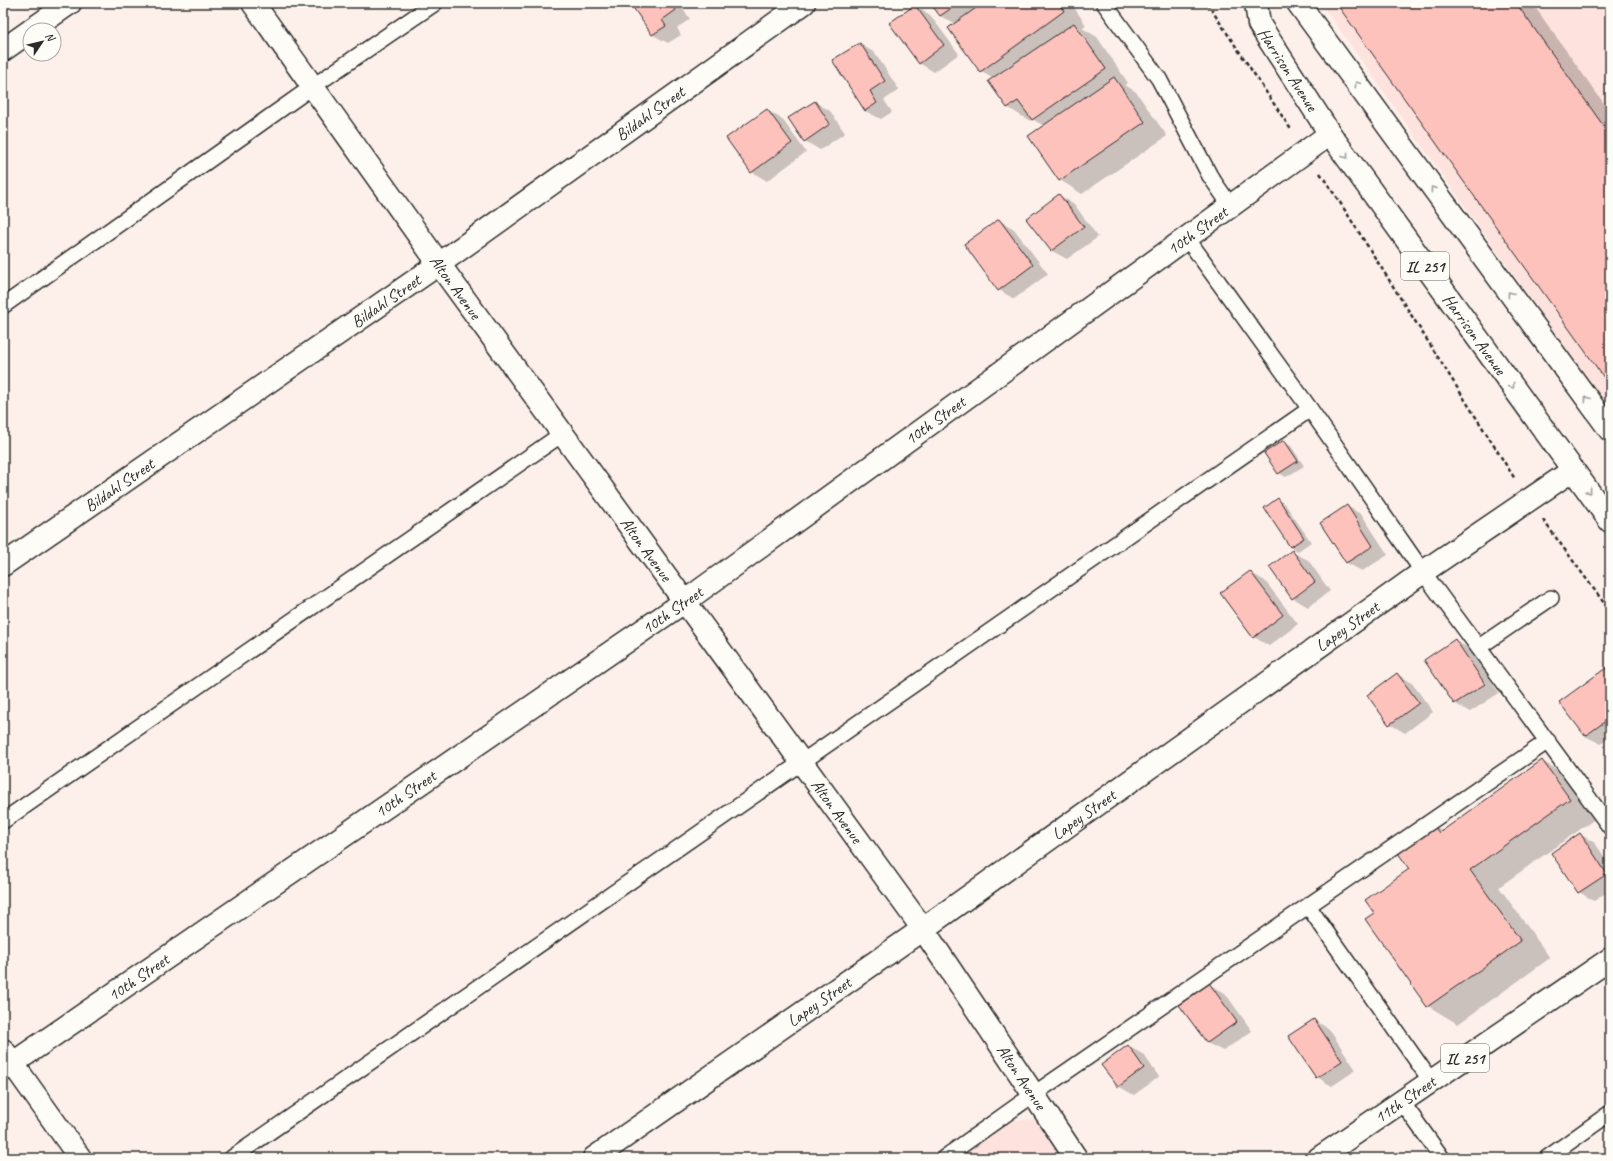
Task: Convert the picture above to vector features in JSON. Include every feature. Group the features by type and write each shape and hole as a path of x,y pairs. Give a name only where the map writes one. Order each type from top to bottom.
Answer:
{"street":[{"path":"43,22 70,3"},
{"name":"Alton Avenue","path":"253,3 438,264 923,929 1076,1158"},
{"name":"Bildahl Street","path":"3,565 438,264 804,3"},
{"name":"Harrison Avenue","path":"1256,3 1259,24 1330,134 1610,521"},
{"name":"IL 251","path":"1298,3 1610,430"},
{"path":"3,50 22,36"},
{"name":"10th Street","path":"6,1061 684,602 1330,134"},
{"name":"Lapey Street","path":"594,1158 923,929 1423,572 1573,470"},
{"name":"11th Street","path":"1319,1158 1610,959"},
{"path":"6,1061 80,1158"}],"lane":[{"path":"3,306 312,87 435,3"},
{"path":"1104,3 1159,79 1210,176 1230,205"},
{"path":"1186,237 1310,409 1423,572 1610,827"},
{"path":"232,1158 1310,409"},
{"path":"3,821 562,434"},
{"path":"1478,647 1552,598"},
{"path":"944,1158 1034,1094 1548,741"},
{"path":"1308,906 1431,1081"},
{"path":"1402,1102 1442,1158"},
{"path":"1547,1158 1610,1113"}],"path":[{"path":"1207,3 1341,204 1528,500 1610,611"}],"shaded area":[{"path":"1321,3 1610,3 1610,411"},
{"path":"1012,1120 1038,1120 1064,1158 959,1158"}],"building":[{"path":"630,3 671,3 676,10 662,20 666,26 652,35"},
{"path":"930,3 959,3 940,16"},
{"path":"983,3 1058,3 1064,11 980,72 948,28"},
{"path":"1336,3 1516,3 1610,135 1610,386"},
{"path":"915,5 944,45 919,64 889,23"},
{"path":"1074,23 1106,69 1032,120 1018,101 1007,108 988,81"},
{"path":"860,43 885,81 870,91 877,103 865,111 832,60"},
{"path":"1114,77 1145,122 1059,181 1028,136"},
{"path":"815,101 830,124 804,142 788,118"},
{"path":"767,109 792,143 751,173 726,138"},
{"path":"1059,194 1084,227 1051,251 1026,219"},
{"path":"999,219 1033,265 998,291 964,244"},
{"path":"1284,440 1298,461 1278,474 1264,453"},
{"path":"1278,498 1304,538 1290,547 1264,508"},
{"path":"1347,505 1373,546 1346,563 1320,523"},
{"path":"1292,550 1315,582 1292,599 1269,567"},
{"path":"1250,571 1283,615 1253,638 1220,593"},
{"path":"1455,639 1485,684 1454,704 1424,660"},
{"path":"1610,665 1610,718 1585,736 1559,702"},
{"path":"1397,673 1419,703 1389,725 1367,695"},
{"path":"1542,760 1570,799 1470,870 1521,941 1427,1007 1365,919 1374,913 1365,900 1409,869 1396,850 1433,824 1439,833"},
{"path":"1580,833 1607,874 1578,893 1551,853"},
{"path":"1209,983 1237,1022 1207,1043 1179,1005"},
{"path":"1314,1019 1342,1061 1316,1078 1288,1036"},
{"path":"1128,1045 1144,1068 1118,1087 1101,1065"}]}
